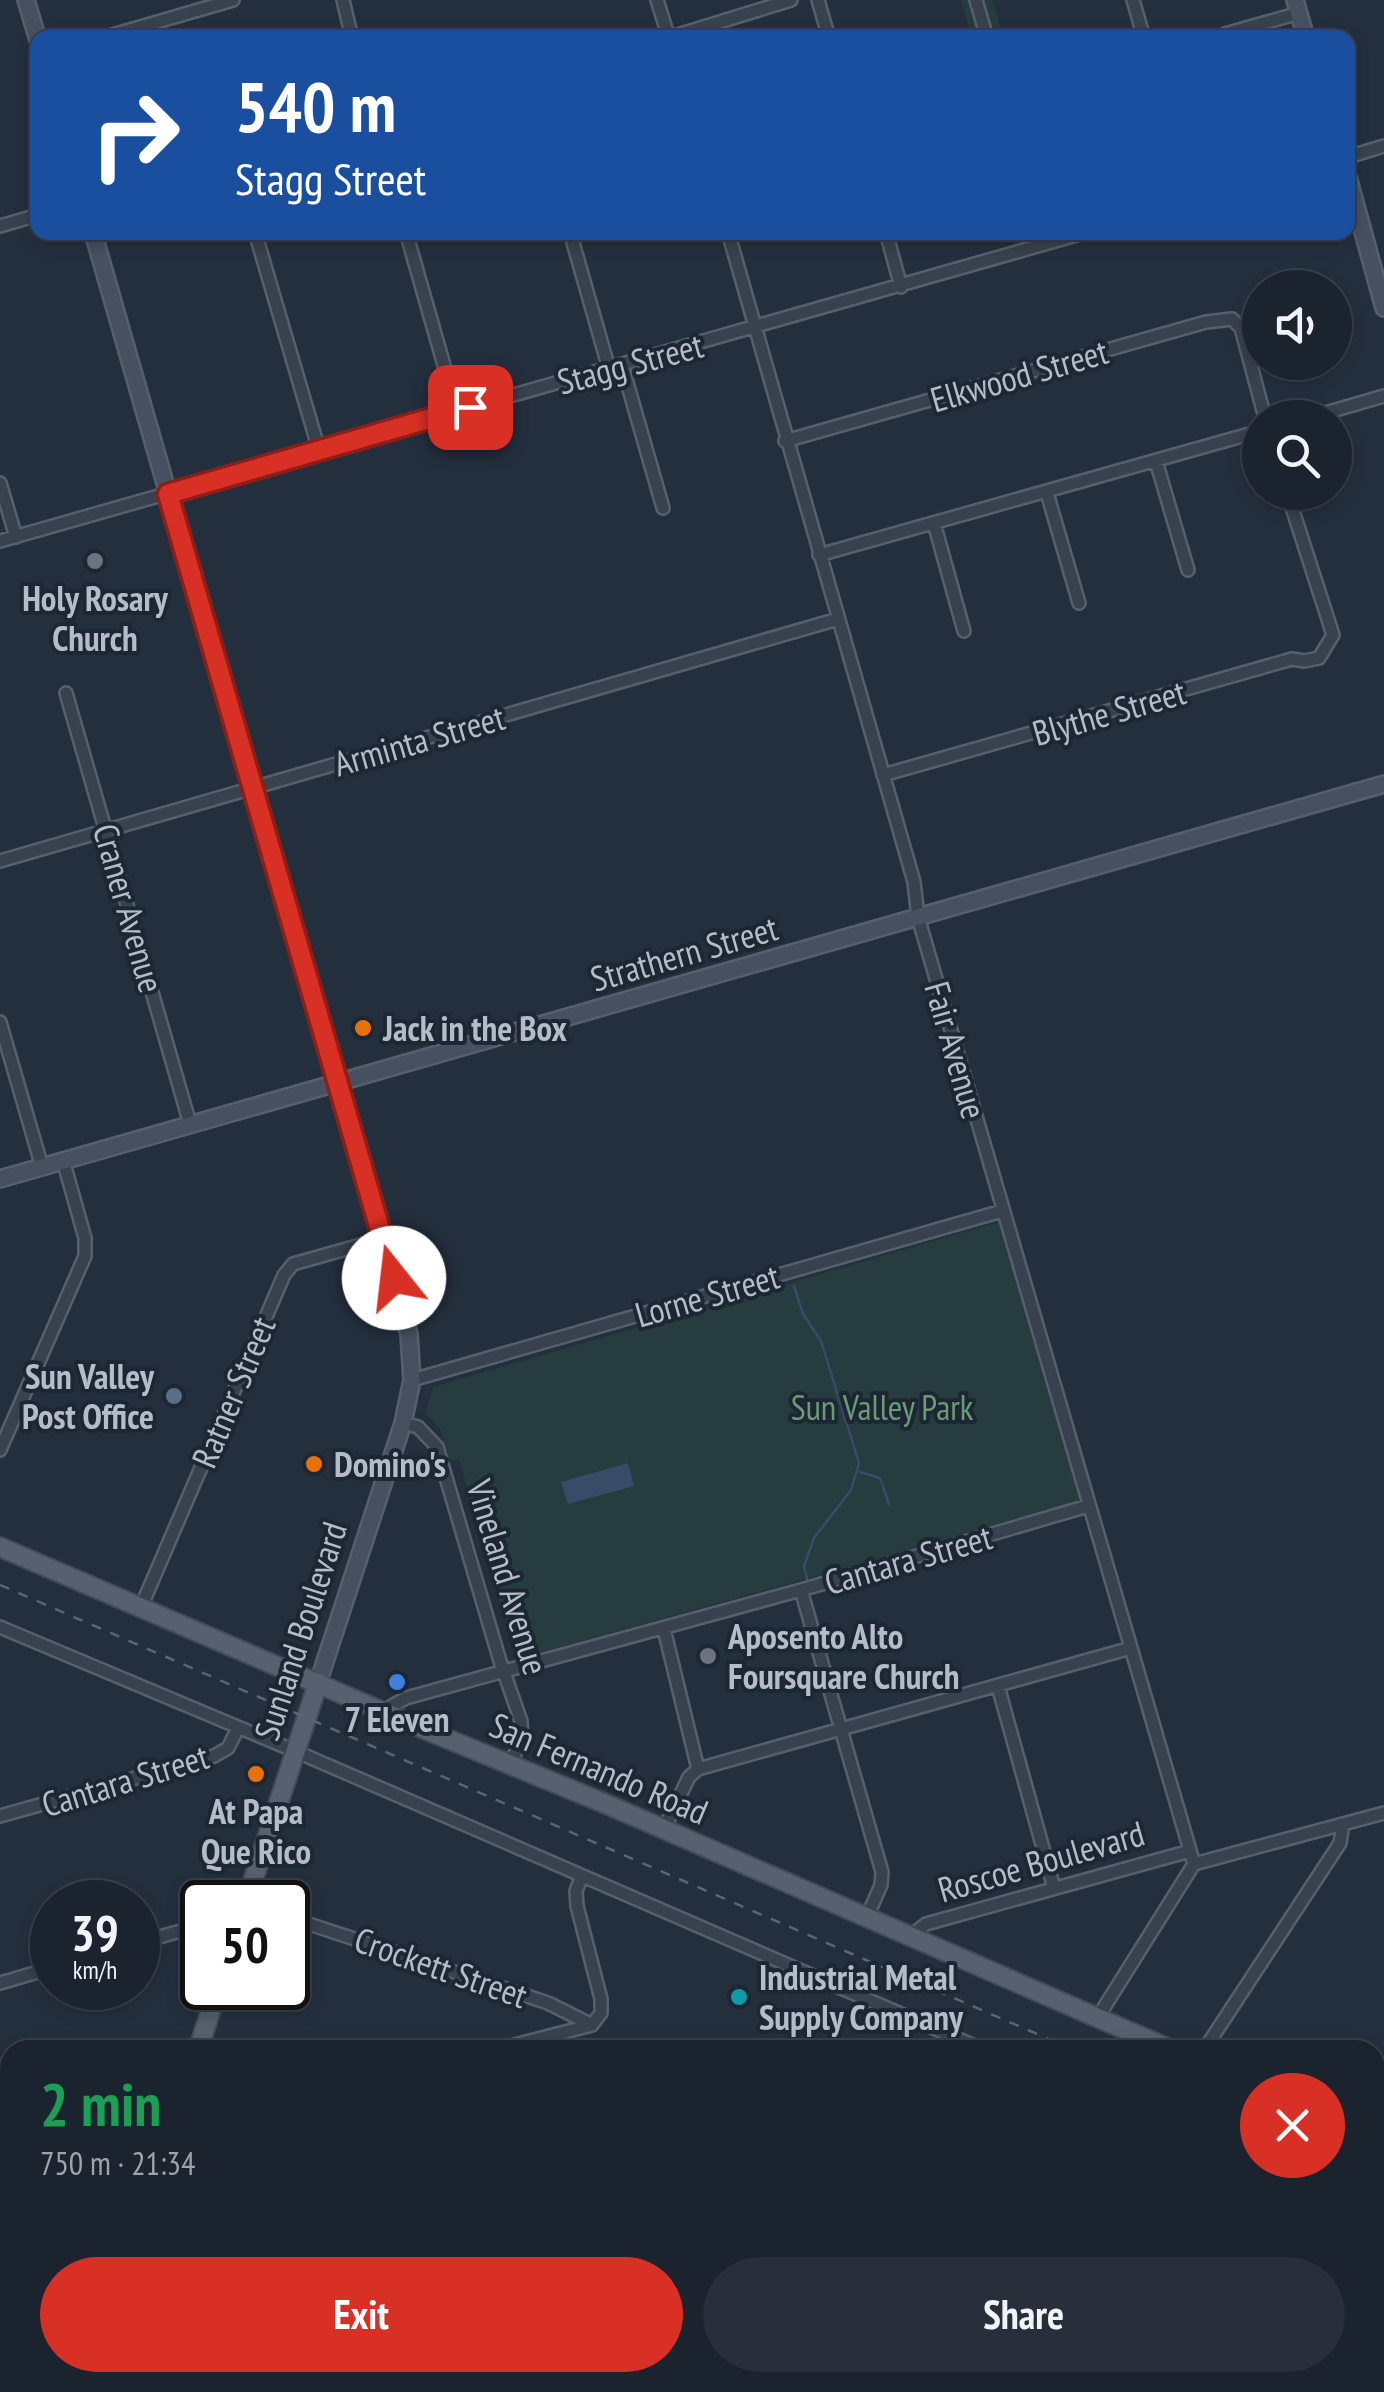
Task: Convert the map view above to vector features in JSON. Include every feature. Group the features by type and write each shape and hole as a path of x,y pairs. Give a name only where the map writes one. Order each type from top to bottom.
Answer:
{"main road":[{"path":"26,0 35,30"},
{"path":"1355,202 1384,308"},
{"path":"95,240 409,1334 412,1380"},
{"name":"Strathern Street","path":"0,1179 1384,784"},
{"name":"Sunland Boulevard","path":"253,1880 403,1424 412,1380"},
{"name":"San Fernando Road","path":"0,1547 1150,2040"},
{"path":"201,2040 211,2010"}],"street":[{"path":"130,30 233,0"},
{"path":"342,0 350,30"},
{"path":"657,0 667,30"},
{"path":"692,30 791,0"},
{"path":"818,0 827,30"},
{"path":"976,0 985,30"},
{"path":"1133,0 1142,30"},
{"path":"1235,30 1297,6"},
{"path":"1355,155 1384,146"},
{"path":"0,226 30,217"},
{"path":"257,240 319,450"},
{"path":"408,240 458,411"},
{"path":"573,240 664,508"},
{"name":"Fair Avenue","path":"730,240 914,882 918,918 1194,1864"},
{"path":"888,240 902,287"},
{"name":"Stagg Street","path":"0,542 902,287 1039,240"},
{"name":"Elkwood Street","path":"786,440 1206,322 1232,318 1243,336 1261,400"},
{"path":"1352,405 1384,396"},
{"path":"819,555 1242,437"},
{"path":"1156,461 1188,570"},
{"path":"0,483 16,537"},
{"path":"1047,492 1079,603"},
{"name":"Blythe Street","path":"883,775 1292,659 1304,662 1319,658 1333,635 1294,510"},
{"path":"934,524 964,631"},
{"name":"Arminta Street","path":"0,861 838,620"},
{"name":"Craner Avenue","path":"66,693 190,1124"},
{"path":"0,1022 42,1167"},
{"path":"0,1450 85,1256 85,1238 63,1160"},
{"name":"Lorne Street","path":"412,1380 1002,1212"},
{"name":"Ratner Street","path":"141,1607 284,1276 293,1264 382,1238"},
{"name":"Vineland Avenue","path":"403,1424 418,1427 436,1447 522,1729 522,1739 510,1764"},
{"name":"Cantara Street","path":"383,1711 406,1698 664,1629 1088,1506"},
{"path":"800,1590 882,1872 881,1885 867,1918"},
{"path":"0,1627 961,2040"},
{"path":"664,1629 698,1769"},
{"path":"664,1830 689,1777 698,1769 1130,1648"},
{"path":"998,1686 1054,1888"},
{"name":"Cantara Street","path":"0,1816 214,1756 228,1748 238,1728"},
{"name":"Roscoe Boulevard","path":"1194,1864 1384,1813"},
{"path":"1211,2040 1340,1842 1343,1824"},
{"name":"Roscoe Boulevard","path":"911,1936 926,1924 1190,1851"},
{"path":"1098,2017 1194,1864"},
{"path":"533,2040 592,2025 601,2014 601,1999 577,1906 576,1892 582,1876"},
{"name":"Crockett Street","path":"310,1923 548,2003 592,2025"},
{"path":"0,1983 30,1974"}],"green space":[{"path":"961,0 992,0 1001,30 970,30"},
{"name":"Sun Valley Park","path":"999,1222 1080,1502 529,1656 519,1654 514,1648 459,1460 446,1459 441,1431 426,1413 433,1387"}],"water":[{"path":"628,1463 634,1486 568,1504 561,1482"}],"waterway":[{"path":"794,1286 803,1314 821,1341 859,1463 851,1490 814,1538 804,1566 807,1579"},
{"path":"860,1472 880,1478 889,1504"}],"railway":[{"path":"0,1585 1051,2040"}],"place":[{"name":"Holy Rosary Church","path":"95,561"},
{"name":"Jack in the Box","path":"363,1028"},
{"name":"Sun Valley Post Office","path":"174,1396"},
{"name":"Domino's","path":"314,1464"},
{"name":"Aposento Alto Foursquare Church","path":"708,1656"},
{"name":"7 Eleven","path":"397,1682"},
{"name":"At Papa Que Rico","path":"256,1774"},
{"name":"Industrial Metal Supply Company","path":"739,1997"}],"route":[{"path":"394,1278 168,494 470,407"}]}
